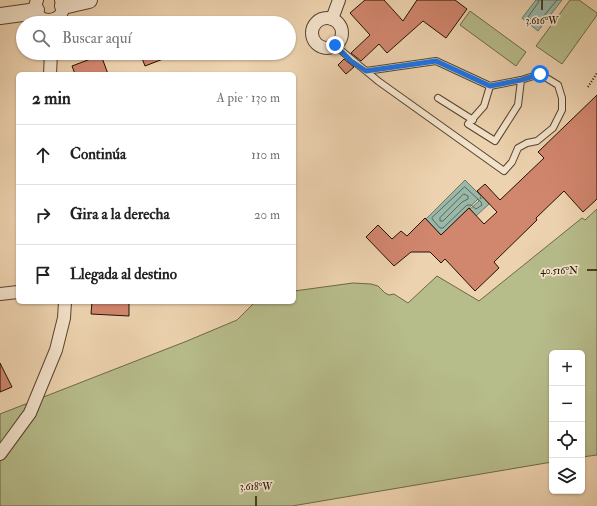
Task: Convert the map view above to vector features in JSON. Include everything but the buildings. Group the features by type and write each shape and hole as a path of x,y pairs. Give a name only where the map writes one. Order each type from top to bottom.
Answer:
{"street":[{"path":"60,16 63,10 62,3 88,0"},
{"path":"332,19 339,0"},
{"path":"0,16 37,5 40,16"},
{"path":"325,18 332,19 338,22 341,28 342,34 340,41 335,45 328,47 320,46 315,41 312,34 313,27 318,21 325,18"},
{"path":"50,72 51,60"},
{"path":"0,294 16,292"},
{"path":"0,454 30,413 56,350 64,318 65,304"}],"lane":[{"path":"335,45 351,61 366,71 378,82 504,170 512,162 518,148 527,143 537,141 553,128 562,110 562,98 558,85 540,74 521,80 490,86 436,61 366,71"},
{"path":"490,86 484,106 468,124 495,141 518,105 521,80"},
{"path":"438,98 473,120"}],"path":[{"path":"588,86 597,73"}],"green space":[{"path":"570,0 579,0 597,13 597,15 562,64 536,46"},
{"path":"470,11 526,52 516,66 460,25"},
{"path":"597,209 597,455 585,457 585,350 549,350 549,463 292,506 0,506 0,414 237,320 253,304 296,304 296,291 353,283 371,284 378,286 389,295 394,294 408,303 437,276 479,301 582,218 585,220"}],"water":[{"path":"536,0 562,0 538,31 522,18"},
{"path":"465,180 481,196 480,199 483,197 489,204 476,216 470,209 479,201 478,199 441,235 426,219"}],"route":[{"path":"335,45 351,61 366,71 436,61 490,86 521,80 540,74"}]}
